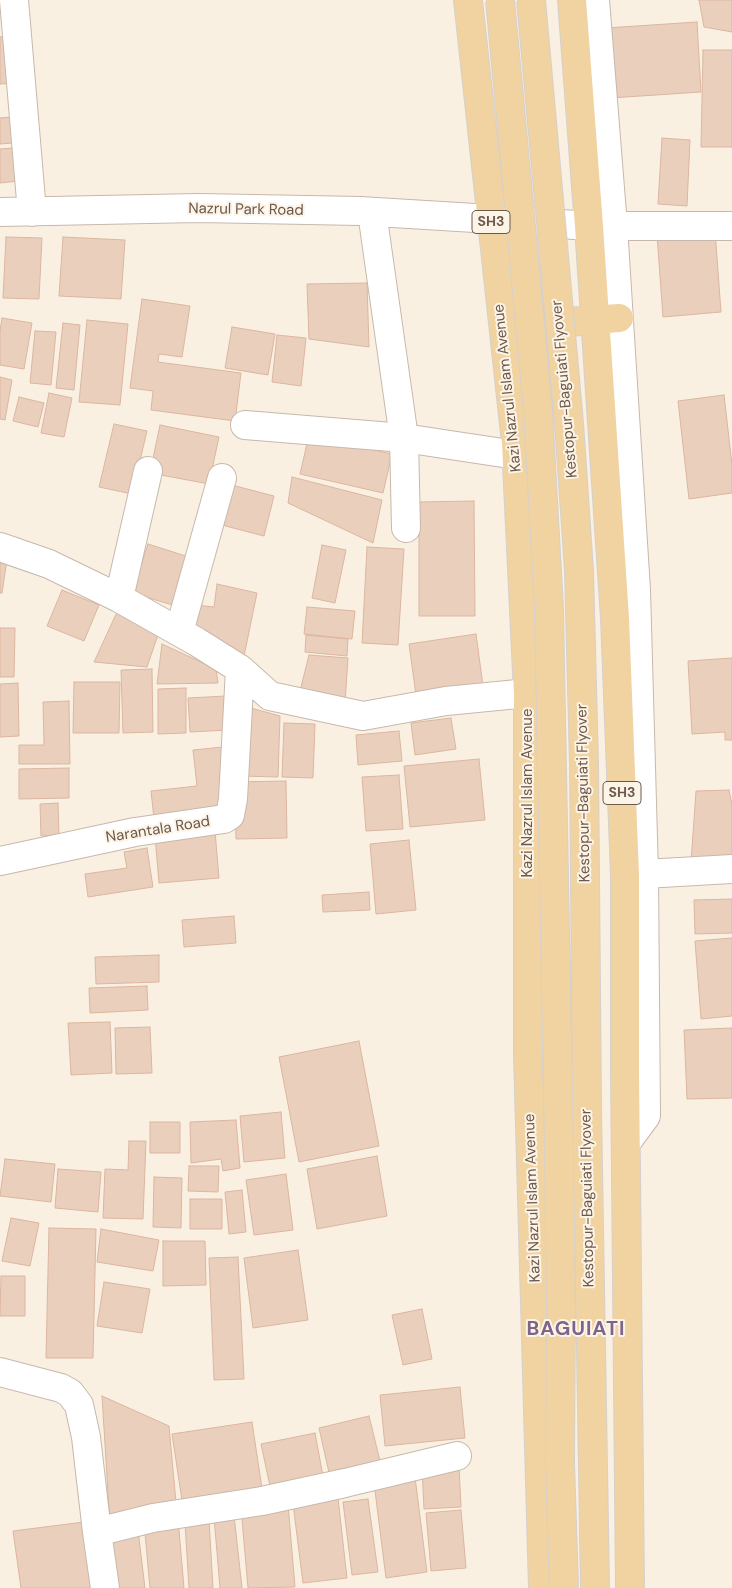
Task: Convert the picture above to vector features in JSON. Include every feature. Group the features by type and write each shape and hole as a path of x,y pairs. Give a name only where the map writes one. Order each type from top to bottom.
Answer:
{"main road":[{"name":"Kazi Nazrul Islam Avenue","path":"468,0 516,455 528,693 528,1054 543,1588"},
{"name":"Kestopur-Baguiati Flyover","path":"500,0 538,410 549,608 559,1138 560,1462 564,1588"},
{"name":"Kestopur-Baguiati Flyover","path":"531,0 569,424 579,571 584,764 587,1109 595,1588"},
{"name":"SH3","path":"572,0 601,226 607,319 616,648 625,875 630,1588"},
{"path":"503,327 607,319"}],"street":[{"path":"14,0 32,212"},
{"path":"595,0 601,226"},
{"name":"Nazrul Park Road","path":"0,212 199,208 372,212 601,226 732,226"},
{"path":"372,212 404,438 406,528"},
{"path":"607,319 636,590 644,874 646,1116 626,1143"},
{"path":"245,425 404,438 516,455"},
{"path":"119,598 148,471"},
{"path":"179,632 222,478"},
{"path":"0,547 50,564 119,598 240,669 270,696 362,716 446,701 528,693"},
{"name":"Narantala Road","path":"0,861 135,832 224,819 230,815 234,798 240,669"},
{"path":"644,874 732,869"},
{"path":"0,1372 61,1388 70,1393 79,1405 86,1437 105,1588"},
{"path":"97,1532 153,1518 262,1501 457,1456"}],"building":[{"path":"699,0 732,0 732,32 704,27"},
{"path":"697,22 701,92 610,98 606,28"},
{"path":"15,36 19,83 0,84 0,37"},
{"path":"703,50 732,50 732,147 701,147"},
{"path":"24,116 26,142 0,144 0,118"},
{"path":"662,138 690,140 687,206 658,204"},
{"path":"25,147 28,180 0,183 0,149"},
{"path":"715,230 721,312 663,317 657,235"},
{"path":"6,237 42,238 39,299 3,298"},
{"path":"63,237 125,240 121,299 59,296"},
{"path":"367,283 369,347 309,339 307,284"},
{"path":"142,299 190,306 182,357 159,354 158,362 241,373 235,421 151,410 153,391 130,388"},
{"path":"2,318 32,323 24,369 0,365"},
{"path":"87,320 128,324 120,405 79,402"},
{"path":"63,323 80,325 74,390 56,388"},
{"path":"232,327 275,334 268,375 225,368"},
{"path":"35,331 56,332 51,385 30,383"},
{"path":"277,335 306,338 301,386 272,382"},
{"path":"0,377 12,380 5,420 0,419"},
{"path":"49,393 72,398 64,437 41,433"},
{"path":"724,395 732,465 732,493 689,499 678,401"},
{"path":"19,397 44,403 38,427 13,421"},
{"path":"114,424 147,431 132,494 99,487"},
{"path":"160,425 219,437 209,484 150,473"},
{"path":"309,435 392,454 383,493 300,474"},
{"path":"292,477 382,500 373,543 288,503"},
{"path":"224,483 274,496 264,536 214,523"},
{"path":"474,501 475,616 419,616 419,502"},
{"path":"148,544 192,558 176,606 132,593"},
{"path":"322,545 346,550 335,603 312,598"},
{"path":"367,547 404,549 398,645 362,643"},
{"path":"0,552 8,553 2,593 0,593"},
{"path":"217,584 257,593 243,661 189,625 196,605 214,607"},
{"path":"62,590 99,605 84,641 47,626"},
{"path":"307,607 355,611 352,639 304,634"},
{"path":"118,610 160,629 147,667 94,662"},
{"path":"0,628 15,628 14,677 0,677"},
{"path":"476,634 483,686 416,695 409,644"},
{"path":"306,635 348,639 347,656 305,652"},
{"path":"162,644 216,669 218,683 157,684"},
{"path":"309,655 348,658 345,703 300,691"},
{"path":"732,658 732,740 725,740 725,732 692,734 688,661"},
{"path":"152,669 153,732 123,733 121,670"},
{"path":"74,682 120,682 119,733 73,733"},
{"path":"18,683 19,736 0,737 0,684"},
{"path":"186,688 186,733 158,734 158,689"},
{"path":"226,696 228,730 190,732 188,698"},
{"path":"69,701 70,764 19,764 19,745 44,745 43,702"},
{"path":"251,708 280,716 278,777 240,776"},
{"path":"451,718 456,749 415,755 411,723"},
{"path":"284,723 315,724 313,778 282,777"},
{"path":"399,731 402,761 358,765 356,735"},
{"path":"223,747 229,812 154,819 151,791 197,786 193,750"},
{"path":"479,759 485,820 410,827 404,766"},
{"path":"69,768 69,798 19,799 19,769"},
{"path":"399,775 403,829 366,831 362,777"},
{"path":"286,781 287,838 236,839 235,782"},
{"path":"729,790 732,805 732,862 691,862 696,791"},
{"path":"58,803 59,835 41,836 40,804"},
{"path":"215,831 219,878 159,883 155,836"},
{"path":"409,840 416,910 376,914 370,844"},
{"path":"147,848 153,887 88,897 85,874 127,868 124,852"},
{"path":"369,892 370,910 323,912 322,895"},
{"path":"732,899 732,933 695,934 694,900"},
{"path":"234,916 236,943 184,947 182,920"},
{"path":"732,938 732,1016 701,1019 695,941"},
{"path":"159,955 159,982 96,984 95,957"},
{"path":"147,986 148,1010 90,1013 89,988"},
{"path":"110,1022 112,1073 71,1075 68,1023"},
{"path":"150,1027 152,1073 116,1074 115,1028"},
{"path":"732,1028 732,1098 687,1099 684,1030"},
{"path":"359,1041 379,1146 299,1162 279,1057"},
{"path":"281,1112 285,1158 244,1162 240,1116"},
{"path":"236,1120 240,1168 223,1171 221,1159 191,1163 190,1122"},
{"path":"150,1122 180,1122 180,1153 150,1153"},
{"path":"129,1141 146,1141 143,1219 103,1218 105,1169 128,1170"},
{"path":"377,1156 387,1216 317,1229 307,1169"},
{"path":"5,1159 55,1164 51,1202 0,1196"},
{"path":"189,1166 219,1166 218,1192 188,1191"},
{"path":"58,1169 101,1172 98,1212 55,1208"},
{"path":"286,1174 293,1230 254,1235 246,1180"},
{"path":"154,1177 182,1178 181,1228 153,1227"},
{"path":"242,1190 246,1232 229,1234 225,1192"},
{"path":"190,1199 222,1199 222,1229 190,1229"},
{"path":"11,1218 39,1223 30,1266 2,1261"},
{"path":"49,1228 96,1229 93,1358 46,1358"},
{"path":"101,1229 159,1240 153,1271 97,1262"},
{"path":"163,1241 205,1241 206,1285 163,1286"},
{"path":"298,1250 308,1320 253,1328 244,1258"},
{"path":"238,1257 244,1379 214,1380 209,1258"},
{"path":"1,1276 25,1276 25,1316 0,1316"},
{"path":"104,1282 150,1289 142,1333 97,1326"},
{"path":"422,1309 432,1359 403,1365 392,1315"},
{"path":"460,1387 465,1438 385,1446 380,1395"},
{"path":"102,1396 169,1426 176,1502 110,1525"},
{"path":"369,1416 381,1465 330,1477 319,1428"},
{"path":"252,1422 263,1495 183,1507 172,1434"},
{"path":"315,1433 323,1476 270,1486 261,1444"},
{"path":"459,1466 461,1507 424,1509 422,1468"},
{"path":"415,1477 427,1572 386,1578 374,1483"},
{"path":"338,1498 347,1578 303,1583 293,1504"},
{"path":"368,1499 378,1572 352,1575 343,1502"},
{"path":"288,1504 295,1587 248,1588 241,1508"},
{"path":"461,1510 466,1568 431,1571 426,1513"},
{"path":"234,1515 242,1588 220,1588 214,1517"},
{"path":"178,1519 184,1588 150,1588 144,1522"},
{"path":"209,1520 213,1588 189,1588 185,1522"},
{"path":"92,1521 101,1588 21,1588 13,1531"},
{"path":"138,1530 145,1588 112,1588 106,1534"}],"district":[{"name":"BAGUIATI","path":"576,1330"}]}
